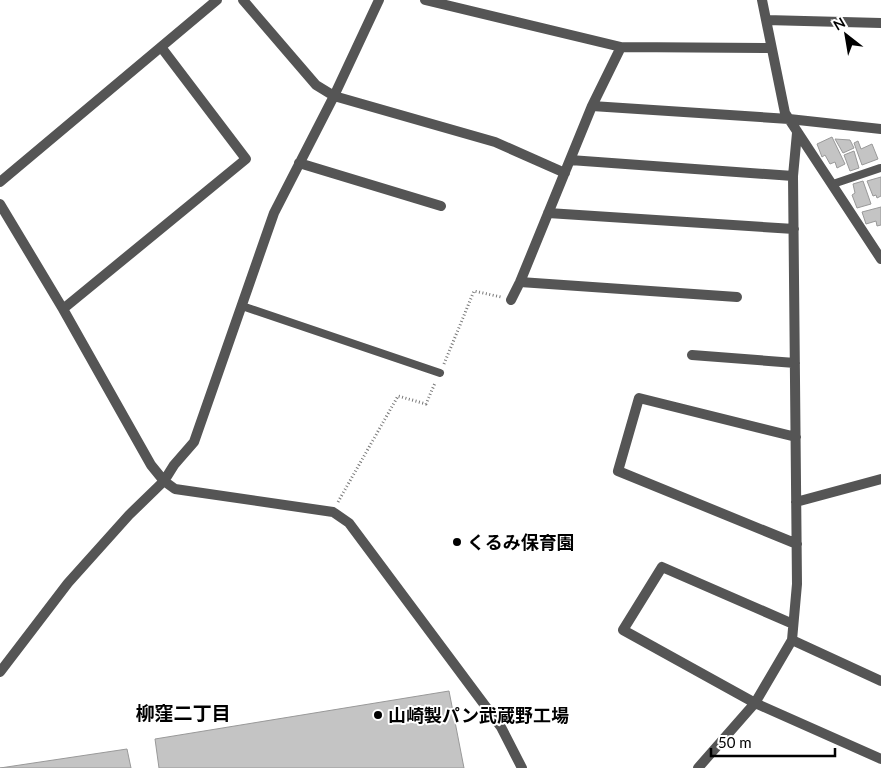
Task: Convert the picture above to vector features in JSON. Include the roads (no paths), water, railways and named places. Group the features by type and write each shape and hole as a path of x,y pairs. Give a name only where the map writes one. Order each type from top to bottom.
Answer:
{"street":[{"path":"0,182 217,0"},
{"path":"243,0 316,85 334,96 495,142 565,173"},
{"path":"0,672 68,583 129,515 164,481 174,465 194,442 274,213 334,96 379,0"},
{"path":"425,0 621,47 771,48"},
{"path":"762,0 785,113 881,259"},
{"path":"766,20 881,23"},
{"path":"63,309 246,159 161,47"},
{"path":"510,300 520,282 592,106 621,47"},
{"path":"592,106 789,119 881,129"},
{"path":"698,768 755,702 792,640 797,584 793,176 797,133"},
{"path":"570,160 793,176"},
{"path":"298,164 441,206"},
{"path":"0,204 63,309 151,465 164,481 175,489 333,512 349,523 496,719 522,768"},
{"path":"548,213 794,229"},
{"path":"520,282 737,297"},
{"path":"692,355 795,363"},
{"path":"796,437 639,398 618,471 797,544"},
{"path":"796,502 881,479"},
{"path":"793,624 662,567 623,630 755,702 881,759"},
{"path":"792,640 881,681"}],"lane":[{"path":"833,184 880,168"},
{"path":"242,306 440,373"}],"place":[{"name":"くるみ保育園","path":"457,542"},
{"name":"山崎製パン武蔵野工場","path":"378,715"}],"district":[{"name":"柳窪二丁目","path":"183,712"}]}
